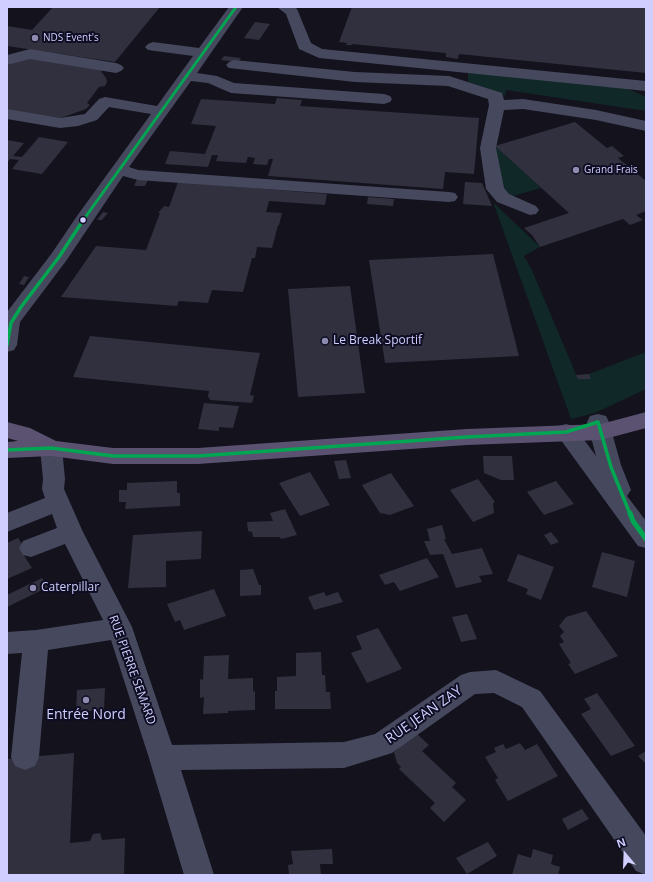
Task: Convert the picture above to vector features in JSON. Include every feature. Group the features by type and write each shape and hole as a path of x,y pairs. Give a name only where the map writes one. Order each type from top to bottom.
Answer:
{"main road":[{"path":"599,427 646,407"},
{"path":"7,450 51,448 113,456 198,456 467,437 566,432 599,427 624,427 646,420"},
{"path":"7,430 22,434 51,448"}],"street":[{"path":"7,345 9,324 236,7"},
{"path":"284,7 292,12 304,46 319,52 646,86"},
{"path":"153,47 203,53"},
{"path":"7,60 30,54 116,68"},
{"path":"234,65 355,77 449,81 496,96 497,105 488,148 495,189 503,198 530,210"},
{"path":"186,76 211,79 231,88 384,99"},
{"path":"7,114 60,123 78,121 91,117 104,102 161,111"},
{"path":"497,105 522,104 628,120 646,126"},
{"path":"119,170 138,175 449,197"},
{"path":"599,427 610,465 640,530"},
{"path":"566,432 640,530"},
{"name":"RUE PIERRE SEMARD","path":"51,448 54,479 53,489 71,532 119,627 163,758 199,875"},
{"path":"7,523 58,502"},
{"path":"31,548 71,532"},
{"path":"7,643 36,642 100,632 119,627"},
{"path":"25,757 36,642"},
{"name":"RUE JEAN ZAY","path":"163,758 344,755 382,744 470,683 496,680 531,698 646,861"}],"green space":[{"path":"468,71 622,86 646,97 646,111 506,90 505,96 468,82"},
{"path":"495,146 541,188 513,196 506,194 499,186"},
{"path":"493,202 540,247 524,256 531,268 578,379 590,379 589,374 646,352 646,389 595,413 571,419"}],"building":[{"path":"53,7 160,7 115,62 7,46 7,26 32,30"},
{"path":"352,7 646,7 646,73 459,54 458,59 446,57 446,53 352,44 346,45 347,43 339,42"},
{"path":"255,22 270,24 259,40 244,38"},
{"path":"224,56 241,58 238,62 221,60"},
{"path":"31,57 99,68 107,82 105,86 99,87 87,103 90,105 86,109 58,119 7,110 7,67 10,63"},
{"path":"277,98 302,100 300,106 479,118 474,174 445,172 443,189 268,176 273,159 269,159 267,165 253,164 255,158 248,157 246,163 216,161 218,155 212,155 208,167 165,164 170,151 205,154 216,126 191,124 201,99 275,104"},
{"name":"Grand Frais","path":"575,122 607,148 612,146 624,156 618,158 646,181 646,211 636,215 643,220 630,225 623,219 540,247 532,235 524,228 569,213 495,146"},
{"path":"39,137 68,142 42,174 12,169 19,160 10,159 7,163 7,140 24,143 13,156 22,157"},
{"path":"137,179 148,180 145,186 134,186"},
{"path":"178,182 327,194 325,205 269,201 266,212 282,213 279,225 272,248 257,247 255,258 252,258 243,292 212,290 208,303 179,301 177,306 61,297 96,246 146,250 160,213 158,213 164,206 169,207"},
{"path":"465,182 482,183 492,206 463,204"},
{"path":"368,197 394,199 393,206 367,204"},
{"path":"103,212 108,213 102,220 97,220"},
{"path":"493,254 519,356 385,363 369,260"},
{"path":"24,276 29,277 24,285 19,284"},
{"name":"Le Break Sportif","path":"350,286 365,393 298,397 288,289"},
{"path":"90,336 260,353 250,395 254,396 252,403 210,400 208,396 209,391 73,377"},
{"path":"589,374 591,379 578,379 576,375"},
{"path":"204,403 239,406 233,428 219,427 219,431 198,429"},
{"path":"483,456 512,456 514,480 501,480 484,473"},
{"path":"346,460 351,478 339,479 334,461"},
{"path":"310,472 330,505 300,516 279,483"},
{"path":"391,473 414,506 390,515 380,513 362,485"},
{"path":"478,479 495,502 493,503 494,513 473,522 450,490"},
{"path":"177,481 177,493 180,493 180,506 125,509 126,502 119,502 119,490 127,490 127,483"},
{"path":"556,481 574,504 544,515 527,492"},
{"path":"285,509 297,535 281,539 280,537 253,537 252,532 248,531 247,522 273,521 270,513"},
{"path":"442,525 446,539 444,539 452,554 482,548 493,574 479,576 482,582 456,588 443,554 430,555 424,541 430,541 427,529"},
{"path":"202,531 201,559 166,561 166,587 128,588 133,535"},
{"path":"551,532 559,542 551,545 544,535"},
{"path":"18,538 24,547 20,549 32,568 7,579 7,543"},
{"path":"602,552 635,561 627,597 592,587"},
{"path":"518,554 554,567 541,600 526,594 528,589 507,581"},
{"path":"427,558 439,577 400,591 394,582 385,585 379,575"},
{"path":"253,569 259,585 261,585 261,595 240,596 240,570"},
{"name":"Caterpillar","path":"42,578 48,587 7,607 7,595"},
{"path":"214,589 226,616 184,630 180,620 175,622 167,604"},
{"path":"324,592 326,596 338,592 343,602 314,610 308,597"},
{"path":"586,611 618,656 575,674 568,664 571,663 559,644 564,642 560,636 564,632 559,626 566,617"},
{"path":"467,614 477,639 461,642 452,617"},
{"path":"378,628 402,669 367,683 351,653 362,649 356,636"},
{"path":"321,652 322,675 325,675 326,692 330,692 331,709 275,709 277,677 296,676 296,653"},
{"path":"229,655 228,679 253,678 255,710 203,714 204,697 200,698 200,679 203,680 204,656"},
{"name":"Entrée Nord","path":"105,688 104,710 76,712 77,690"},
{"path":"597,693 635,746 611,756 581,714 591,709 584,699"},
{"path":"416,733 429,745 422,751 456,783 452,787 466,800 444,822 430,808 435,803 399,769 401,767 397,763 394,752"},
{"path":"520,743 525,750 537,744 558,776 508,801 495,780 498,778 485,757 496,752 494,748 503,744 506,749"},
{"path":"646,751 646,764 638,756"},
{"path":"74,753 70,843 90,841 93,834 100,833 102,840 125,838 124,875 7,875 7,759"},
{"path":"582,809 589,819 568,830 562,819"},
{"path":"488,842 497,856 467,874 456,858"},
{"path":"332,849 333,864 320,864 321,875 289,875 288,865 293,864 291,851"},
{"path":"533,849 553,855 551,864 560,867 558,875 512,875 518,854 531,858"}],"transit line":[{"path":"7,345 11,323 21,307 59,257 83,220 236,7"},
{"path":"7,450 51,448 113,456 198,456 467,437 566,432 598,422 611,467 633,521 646,539"}],"place":[{"name":"NDS Event's","path":"35,38"},
{"name":"Grand Frais","path":"576,170"},
{"name":"Le Break Sportif","path":"325,341"},
{"name":"Caterpillar","path":"33,588"},
{"name":"Entrée Nord","path":"86,700"}]}
